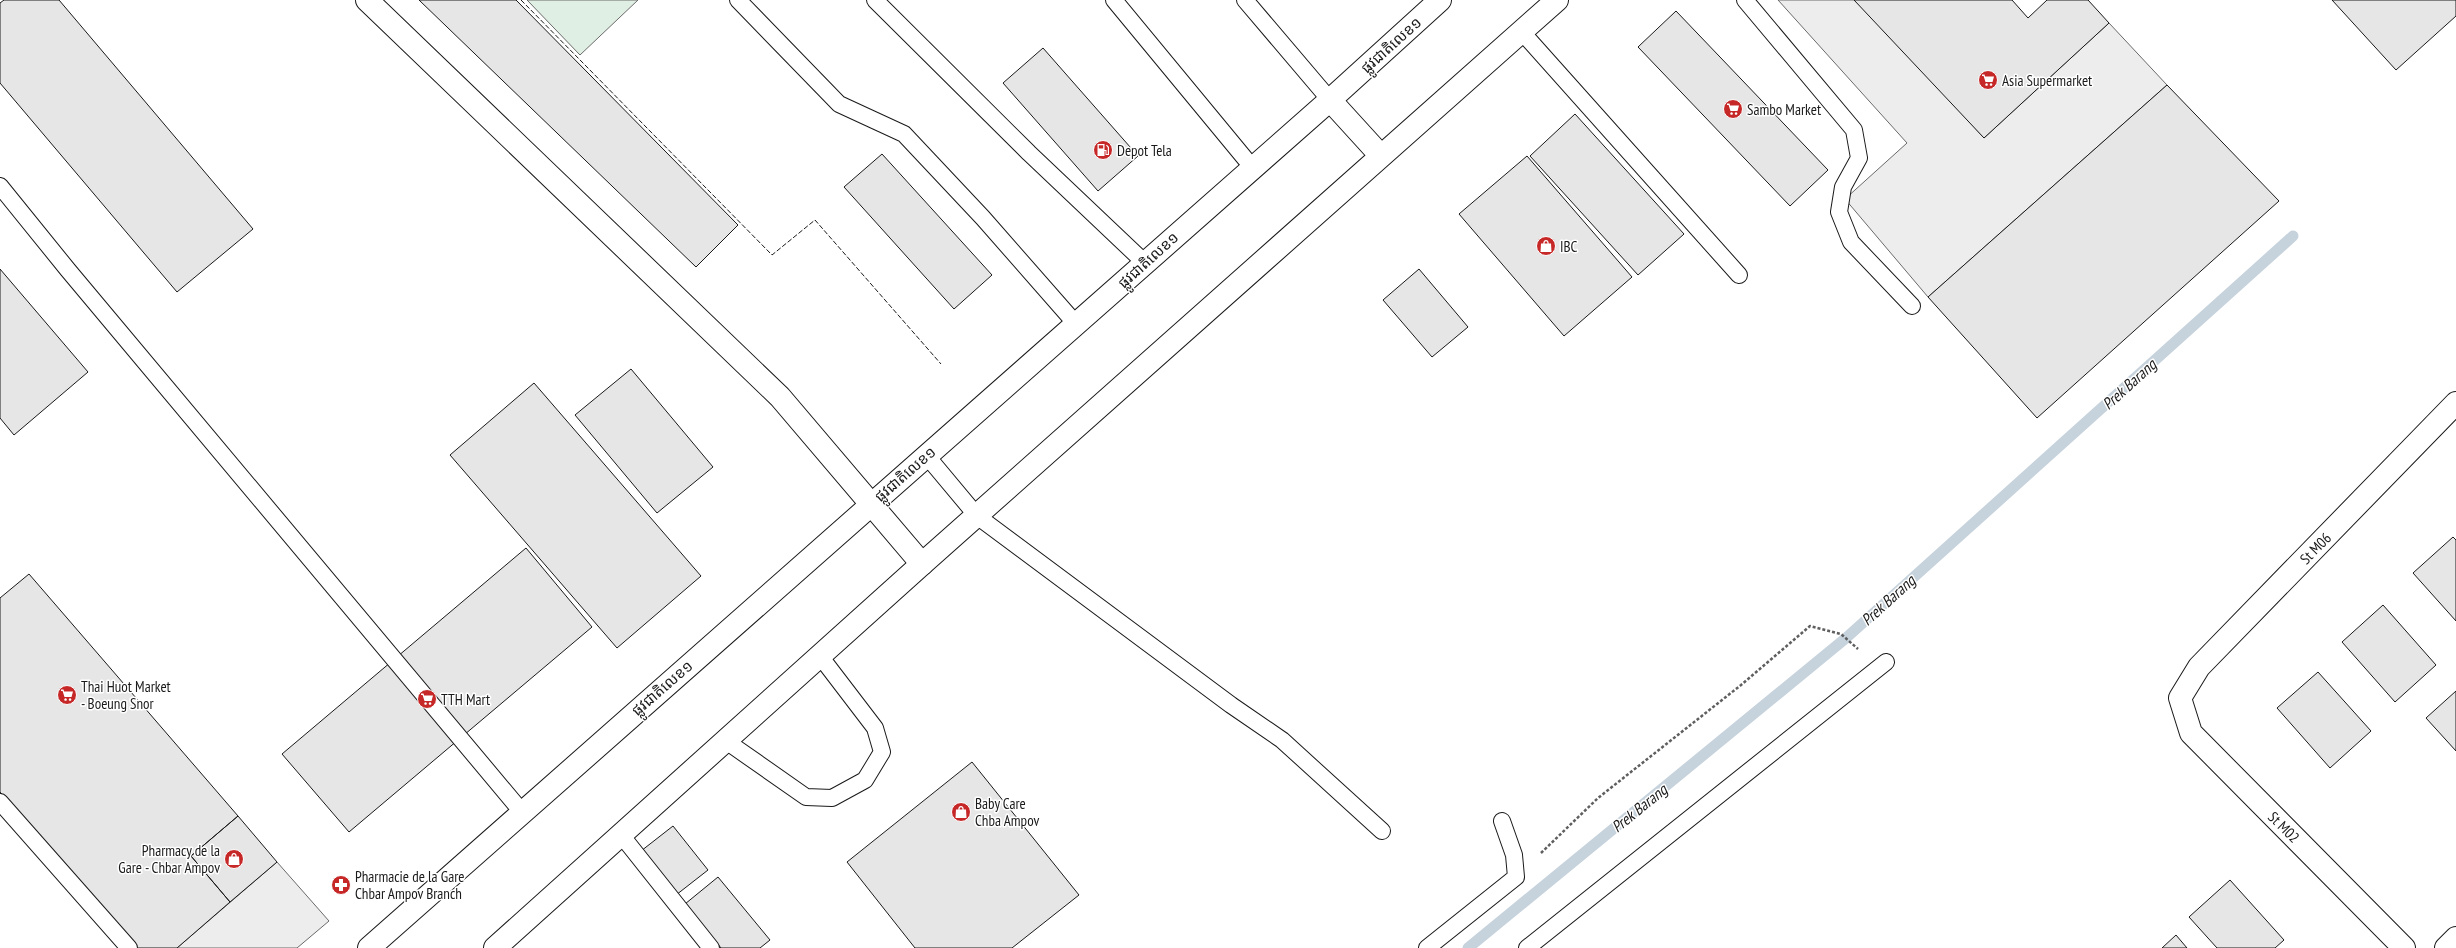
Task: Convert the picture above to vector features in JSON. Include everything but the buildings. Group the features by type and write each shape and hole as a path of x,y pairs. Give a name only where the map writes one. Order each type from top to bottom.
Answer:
{"main road":[{"path":"367,0 780,397 922,564"},
{"name":"ផ្លូវជាតិលេខ១","path":"369,948 1252,167 1330,100 1440,0"},
{"path":"495,948 622,836 922,564 1557,0"},
{"path":"1330,100 1380,156"},
{"name":"St M06","path":"2180,698 2199,667 2456,403"},
{"name":"St M02","path":"2180,698 2191,733 2404,948"},
{"path":"2446,948 2456,938"}],"lane":[{"path":"738,0 839,104 904,134 983,218 1076,324"},
{"path":"875,0 1029,153 1145,262"},
{"path":"1114,0 1252,167"},
{"path":"1245,0 1330,100"},
{"path":"1745,0 1854,130 1859,158 1843,187 1839,212 1851,242 1912,306"},
{"path":"1522,31 1739,275"},
{"path":"0,186 93,300 522,812"},
{"path":"926,455 977,516 1231,705 1282,740 1382,832"},
{"path":"726,741 806,797 832,798 865,780 882,752 875,728 820,656"},
{"path":"1527,948 1886,662"},
{"path":"0,802 128,948"},
{"path":"1427,948 1516,878 1514,855 1502,821"},
{"path":"622,836 711,948"}],"path":[{"path":"1516,878 1598,798 1741,686 1810,626 1840,634 1868,658 1886,662"}],"green space":[{"path":"527,0 638,0 580,55"}],"shaded area":[{"path":"1778,0 1860,0 1984,138 2109,23 2167,85 1928,297 1845,199 1907,143"},
{"path":"277,862 329,921 297,948 177,948"}],"waterway":[{"name":"Prek Barang","path":"1468,948 1846,638 2293,236"}],"fence":[{"path":"521,0 772,255 815,220 941,364"}],"place":[{"name":"Asia Supermarket","path":"1988,80"},
{"name":"Sambo Market","path":"1733,109"},
{"name":"Depot Tela","path":"1103,150"},
{"name":"IBC","path":"1546,246"},
{"name":"Thai Huot Market - Boeung Snor","path":"67,695"},
{"name":"TTH Mart","path":"427,699"},
{"name":"Baby Care Chba Ampov","path":"961,812"},
{"name":"Pharmacy de la Gare - Chbar Ampov","path":"234,859"},
{"name":"Pharmacie de la Gare Chbar Ampov Branch","path":"341,885"}]}
